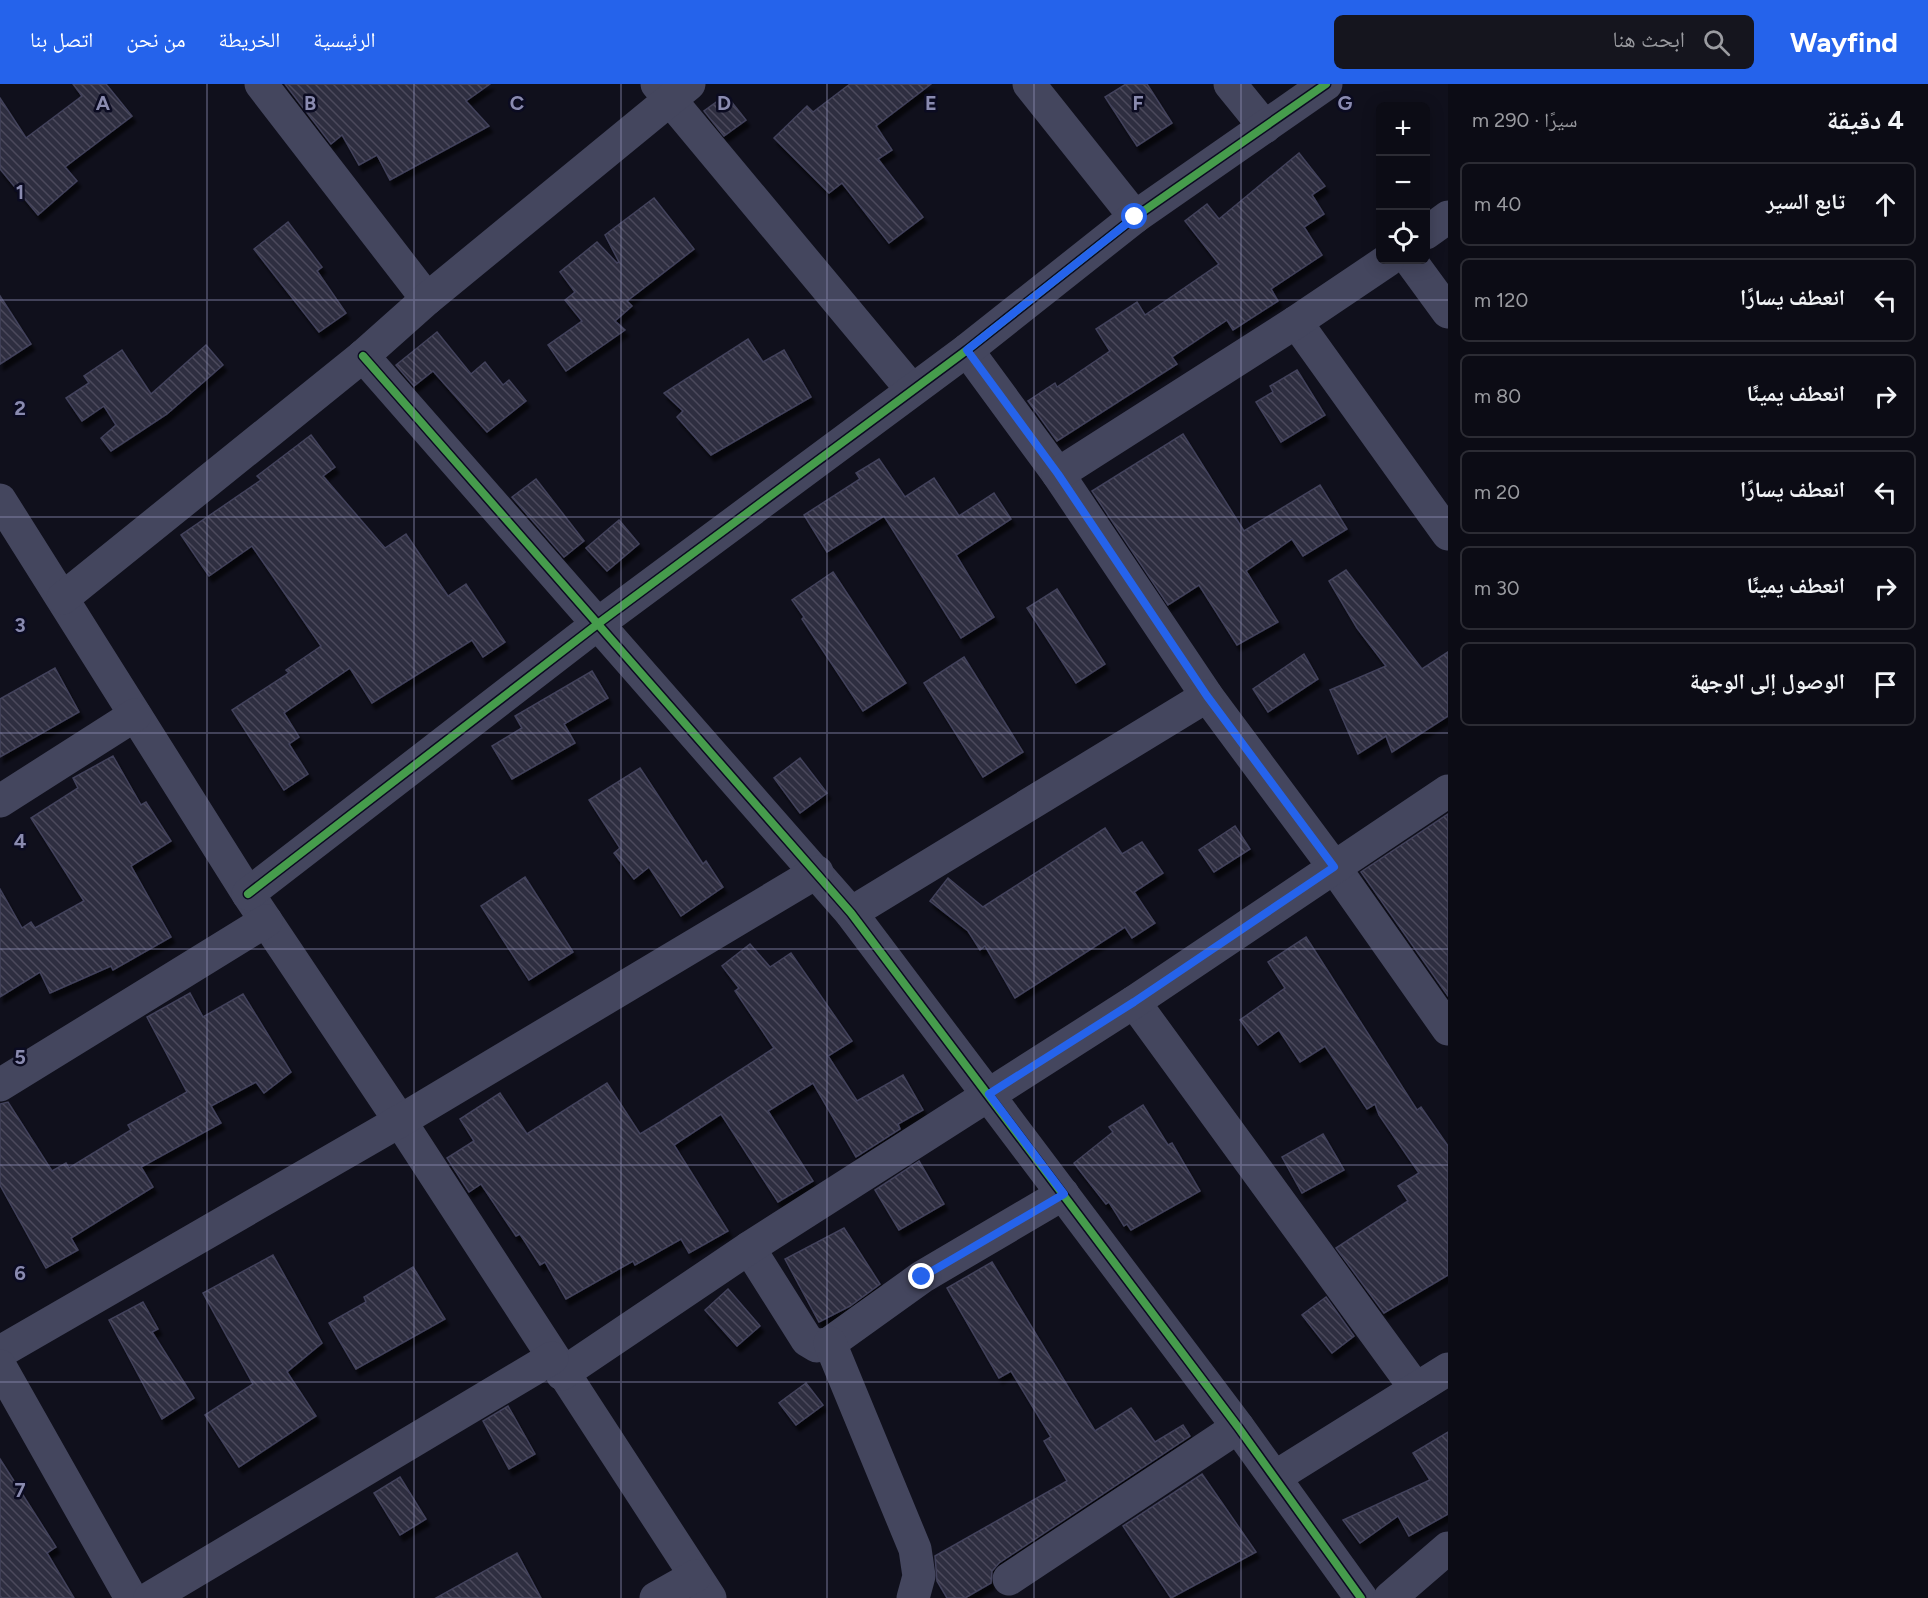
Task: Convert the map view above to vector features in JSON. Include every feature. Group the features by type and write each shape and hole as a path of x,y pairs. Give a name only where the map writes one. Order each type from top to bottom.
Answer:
{"street":[{"path":"261,84 427,299"},
{"path":"1029,84 1135,217"},
{"path":"1230,84 1265,127"},
{"path":"249,894 599,623 967,350 1135,217 1326,84"},
{"path":"63,598 363,356 672,89 912,390"},
{"path":"1430,230 1448,217"},
{"path":"1058,474 1296,322 1382,264"},
{"path":"1413,264 1448,312"},
{"path":"1296,322 1448,534"},
{"path":"967,350 1058,474 1207,696 1334,867 1448,1029"},
{"path":"363,356 817,872 851,914 1238,1427 1361,1598"},
{"path":"0,500 266,921 400,1121 557,1366 703,1587 656,1598"},
{"path":"851,914 1207,696"},
{"path":"0,801 135,715"},
{"path":"150,1598 557,1366 749,1248 1134,1002 1448,791"},
{"path":"0,1353 400,1121 817,872"},
{"path":"0,1085 266,921"},
{"path":"1134,1002 1416,1389"},
{"path":"749,1248 807,1341 817,1346 830,1343 922,1277 1064,1194"},
{"path":"830,1343 915,1549 919,1576 913,1598"},
{"path":"0,1366 131,1598"},
{"path":"1275,1477 1448,1369"},
{"path":"1009,1579 1238,1427"},
{"path":"1390,1598 1448,1548"}],"building":[{"path":"73,84 106,84 132,116 65,167 77,181 38,215 0,169 0,98 26,138 82,96"},
{"path":"285,84 490,84 466,101 489,126 390,180 377,155 359,165 342,135 331,144"},
{"path":"850,84 931,84 876,126 892,150 878,159 923,217 889,243 842,183 829,193 774,138 807,106 813,112"},
{"path":"1126,84 1147,84 1172,123 1137,146 1105,97"},
{"path":"726,95 746,120 724,136 704,111"},
{"path":"1299,153 1325,186 1312,195 1324,214 1304,227 1322,255 1271,289 1278,301 1233,330 1227,320 1172,357 1177,364 1057,441 1028,401 1055,383 1057,387 1110,351 1096,329 1137,302 1145,315 1219,264 1185,221 1207,204 1219,219"},
{"path":"654,198 694,249 627,301 632,306 615,321 625,330 566,371 548,345 582,321 565,300 575,292 560,272 597,242 617,263 619,262 605,235"},
{"path":"288,222 322,267 317,271 346,313 319,332 254,249"},
{"path":"0,296 31,344 0,364"},
{"path":"437,332 471,374 485,362 503,385 509,380 526,401 487,432 433,371 414,386 396,365"},
{"path":"748,339 763,362 784,350 811,397 711,455 677,417 683,411 664,393"},
{"path":"206,345 223,365 167,414 111,451 101,438 116,425 104,406 82,421 66,398 89,383 84,376 122,350 151,394"},
{"path":"1297,370 1325,415 1281,442 1256,402 1273,392 1270,386"},
{"path":"1183,434 1244,531 1320,485 1347,529 1303,556 1292,539 1246,571 1278,622 1237,645 1199,585 1168,605 1092,491"},
{"path":"311,435 335,467 323,476 385,548 406,534 448,596 466,584 505,642 483,657 472,640 372,703 350,668 284,713 299,737 289,744 308,774 284,790 232,710 289,673 286,670 321,646 252,546 209,576 181,535 261,480 257,476"},
{"path":"879,459 905,497 934,478 959,516 994,493 1011,519 956,555 994,617 961,638 884,516 827,552 804,515 860,479 856,473"},
{"path":"536,479 584,541 564,557 512,497"},
{"path":"619,520 639,544 607,571 586,548"},
{"path":"1346,570 1422,669 1448,652 1448,716 1392,752 1386,736 1358,754 1330,690 1386,666 1357,628 1329,581"},
{"path":"833,572 906,683 863,711 802,619 804,617 792,600"},
{"path":"1057,589 1105,664 1076,683 1027,608"},
{"path":"1304,654 1318,679 1268,712 1253,689"},
{"path":"964,657 1023,752 983,777 924,683"},
{"path":"55,668 79,712 0,757 0,699"},
{"path":"592,671 608,698 564,724 575,743 512,779 492,746 522,728 515,716"},
{"path":"113,756 141,805 146,802 171,841 131,866 171,937 113,970 111,966 50,993 40,972 0,997 0,889 22,928 31,922 35,928 84,901 31,818 78,788 73,778"},
{"path":"800,758 827,793 800,813 774,778"},
{"path":"640,768 703,864 706,861 723,887 681,916 649,867 634,879 614,853 620,848 589,800"},
{"path":"1448,814 1448,996 1361,872"},
{"path":"1235,826 1250,849 1214,872 1199,850"},
{"path":"1105,828 1122,854 1142,842 1163,873 1134,892 1155,923 1132,938 1125,927 1015,998 985,946 980,950 968,931 930,901 948,878 983,907"},
{"path":"525,877 573,952 529,980 481,906"},
{"path":"1306,937 1417,1110 1421,1107 1448,1146 1448,1275 1384,1313 1336,1248 1408,1201 1398,1186 1419,1173 1379,1115 1375,1104 1367,1109 1325,1046 1300,1062 1279,1030 1258,1045 1240,1020 1285,988 1268,962"},
{"path":"750,944 770,967 791,953 852,1041 828,1056 857,1101 903,1075 923,1110 898,1124 900,1129 856,1157 813,1083 768,1111 813,1181 778,1202 721,1114 674,1145 728,1231 689,1253 681,1239 635,1265 633,1261 566,1299 545,1262 540,1265 520,1234 516,1236 481,1184 469,1192 447,1158 474,1141 460,1119 500,1093 527,1134 607,1083 640,1134 660,1122 774,1048 735,991 739,988 722,966"},
{"path":"190,993 203,1017 243,994 291,1072 264,1093 256,1082 211,1106 221,1123 141,1167 153,1187 71,1238 78,1250 46,1268 0,1185 0,1104 8,1102 52,1171 66,1163 69,1168 131,1130 128,1125 187,1092 147,1017"},
{"path":"1143,1105 1168,1145 1172,1143 1200,1191 1131,1230 1127,1224 1124,1226 1109,1202 1106,1204 1074,1163 1113,1132 1109,1127"},
{"path":"1323,1134 1344,1170 1302,1193 1282,1157"},
{"path":"919,1161 944,1204 899,1230 875,1190"},
{"path":"844,1228 880,1284 850,1306 819,1322 785,1259"},
{"path":"273,1255 322,1343 287,1372 316,1416 239,1467 205,1415 253,1384 203,1293"},
{"path":"992,1262 1095,1431 1131,1408 1155,1442 1183,1425 1190,1436 999,1563 992,1571 991,1583 965,1598 947,1598 937,1581 935,1556 1067,1481 1044,1441 1051,1437 1011,1371 999,1378 947,1288"},
{"path":"413,1267 445,1319 356,1369 329,1323 366,1302 364,1297"},
{"path":"728,1289 760,1326 737,1346 705,1310"},
{"path":"1326,1297 1354,1336 1332,1353 1302,1315"},
{"path":"143,1302 158,1329 152,1332 194,1398 162,1419 109,1320"},
{"path":"806,1383 823,1405 796,1425 779,1403"},
{"path":"508,1406 535,1454 509,1469 483,1421"},
{"path":"1448,1432 1448,1514 1409,1536 1398,1516 1360,1543 1343,1520 1430,1480 1413,1453"},
{"path":"0,1459 56,1547 47,1553 74,1598 0,1598"},
{"path":"1202,1474 1256,1552 1171,1598 1123,1526"},
{"path":"400,1477 426,1519 400,1535 374,1493"},
{"path":"517,1553 541,1598 436,1598"}],"cycle path":[{"path":"248,894 599,623 967,350 1135,217 1326,84"},
{"path":"363,356 851,913 1238,1427 1361,1598"}],"route":[{"path":"922,1277 1064,1194 989,1094 1134,1002 1334,867 1207,696 1058,474 967,350 1135,217"}]}
